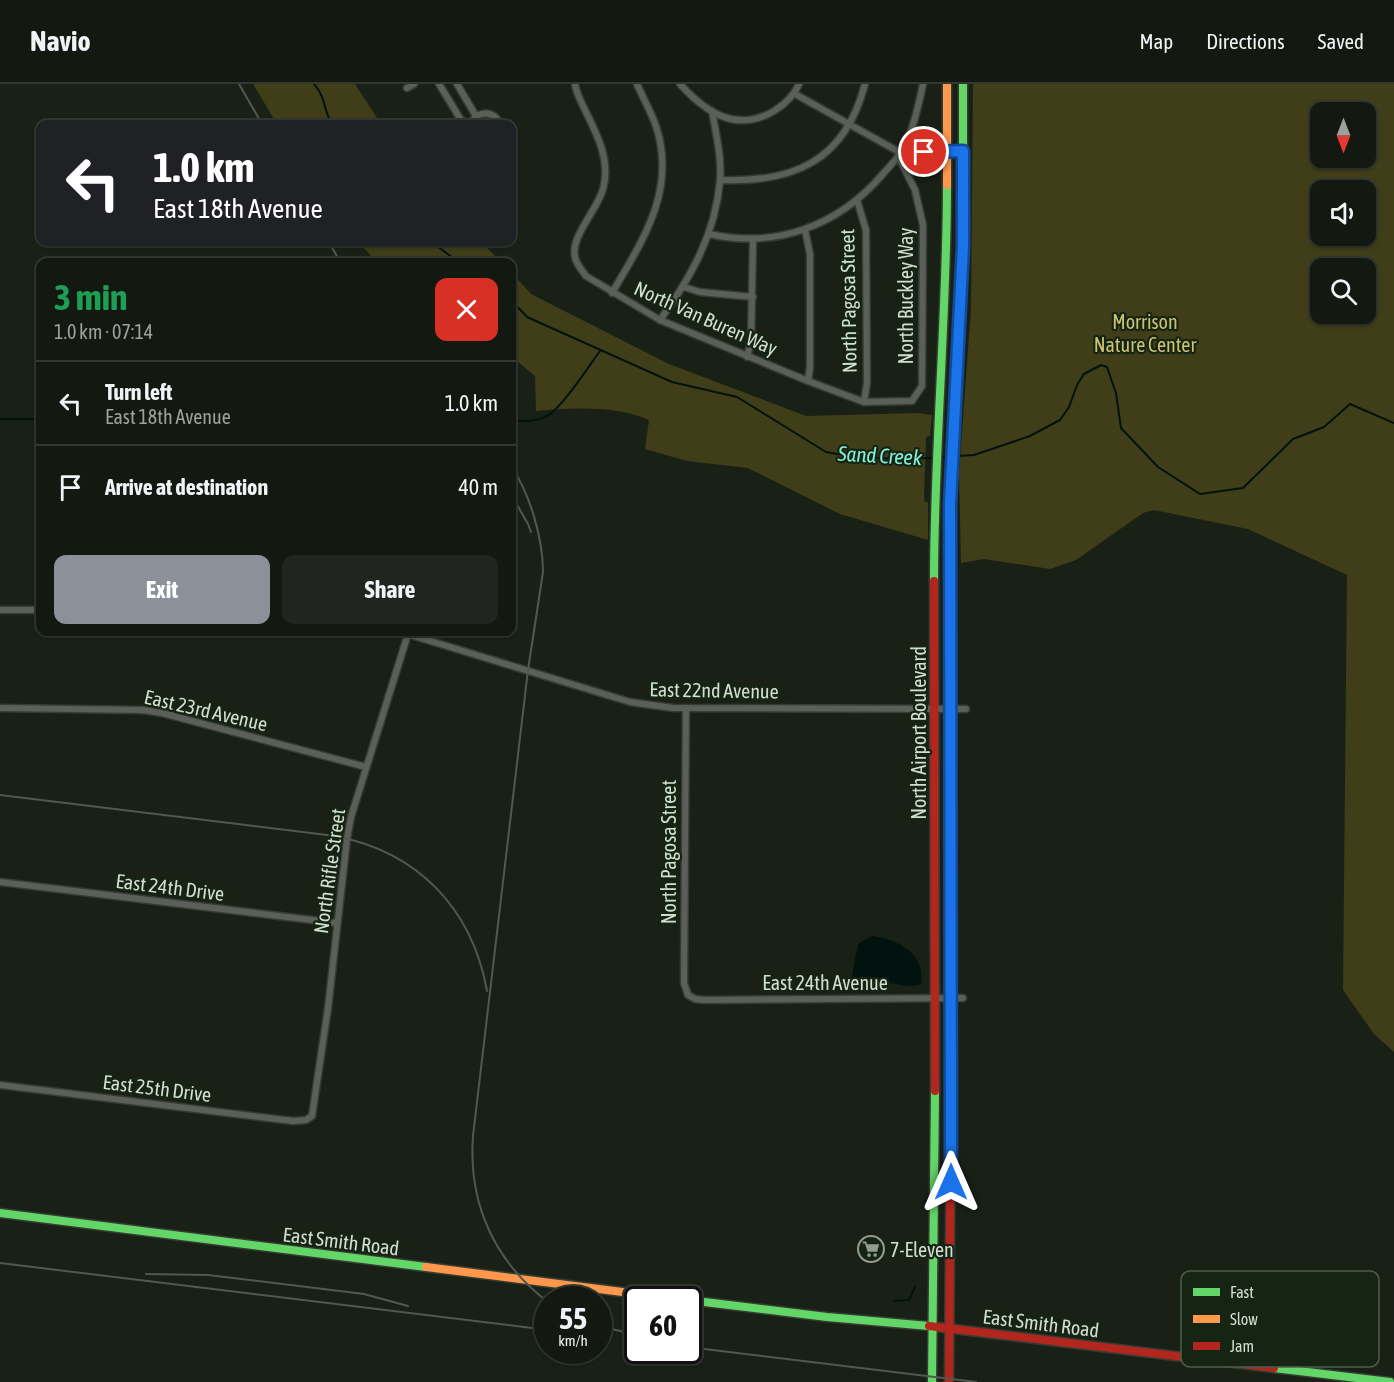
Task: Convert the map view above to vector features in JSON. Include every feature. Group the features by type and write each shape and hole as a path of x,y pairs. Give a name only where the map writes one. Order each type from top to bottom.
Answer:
{"main road":[{"name":"North Airport Boulevard","path":"932,1382 935,998 934,504 936,425 947,246 947,84"},
{"name":"North Airport Boulevard","path":"949,1382 950,504 963,246 963,84"},
{"name":"East Smith Road","path":"0,1213 624,1292"},
{"name":"East Smith Road","path":"702,1302 827,1317 933,1326 1181,1356"},
{"name":"East Smith Road","path":"1268,1367 1390,1382"}],"street":[{"path":"439,84 461,120"},
{"path":"457,84 476,116"},
{"name":"North Van Buren Way","path":"574,84 599,139 605,173 603,190 575,244 574,256 586,276 660,320 808,381 864,402 912,401"},
{"path":"612,293 645,237 657,209 662,175 661,151 656,126 637,84"},
{"path":"680,84 694,99 711,111 738,121 761,118 779,108 795,94 799,84"},
{"path":"720,180 750,181 778,177 798,170 831,149 849,124 860,102 865,84"},
{"path":"709,234 753,240 805,230 832,218 857,200 900,154 917,112 923,84"},
{"path":"795,94 900,154 963,151"},
{"path":"660,320 684,287 709,234 720,180 718,148 711,111"},
{"path":"472,120 476,116 488,113 497,120"},
{"name":"North Buckley Way","path":"900,154 915,190 923,225 922,386 912,401"},
{"name":"North Pagosa Street","path":"857,200 866,230 867,383 864,402"},
{"path":"805,230 810,254 808,381"},
{"path":"747,357 751,342 753,240"},
{"path":"684,287 700,292 753,297"},
{"path":"0,610 36,610"},
{"name":"North Rifle Street","path":"309,1118 313,1112 318,1077 347,838 366,767 407,636"},
{"name":"East 22nd Avenue","path":"415,636 630,702 653,706 966,709"},
{"name":"East 23rd Avenue","path":"0,708 143,710 162,713 366,767"},
{"name":"North Pagosa Street","path":"686,708 684,983 688,995"},
{"name":"East 24th Drive","path":"0,882 337,923"},
{"name":"East 24th Avenue","path":"688,995 695,999 963,998"},
{"name":"East 25th Drive","path":"0,1085 301,1121 309,1118"}],"green space":[{"path":"253,84 355,84 378,120 275,120"},
{"name":"Morrison Nature Center","path":"973,84 1394,84 1394,1052 1374,1034 1343,990 1347,575 1248,529 1154,510 1143,513 1076,560 1050,569 984,559 961,563 959,472 971,309"},
{"path":"362,246 485,246 497,258 375,258"},
{"path":"516,277 531,294 669,364 806,416 918,413 932,415 930,436 926,437 924,499 928,502 928,540 840,514 748,468 687,461 645,449 649,420 636,415 593,409 536,411 535,376 516,360"}],"shaded area":[{"path":"872,936 900,945 915,956 921,973 921,984 908,986 891,983 851,982 859,943"}],"waterway":[{"name":"Sand Creek","path":"314,84 321,94 330,120"},
{"name":"Sand Creek","path":"437,246 453,258"},
{"name":"Sand Creek","path":"516,305 527,317 672,382 737,397 826,452 853,457 932,458"},
{"path":"516,421 537,420 551,413 559,406 600,351"},
{"name":"Sand Creek","path":"956,456 974,455 1030,436 1060,420 1069,407 1077,385 1084,374 1101,365 1107,367 1116,393 1121,428 1158,467 1200,494 1243,488 1293,439 1324,427 1350,404 1394,423"},
{"path":"0,419 36,419"},
{"name":"Sand Creek","path":"938,457 950,457"},
{"path":"894,1301 909,1300 915,1287"}],"railway":[{"path":"239,84 260,120"},
{"path":"331,246 338,258"},
{"path":"516,475 530,504 538,531 543,572 528,670 473,1136 473,1161 480,1207 488,1229 513,1268 534,1290"},
{"path":"516,503 531,532"},
{"path":"0,795 335,836 365,844 392,855 416,870 436,888 454,910 469,934 480,961 487,991"},
{"path":"0,1263 534,1328"},
{"path":"146,1274 208,1275 364,1294 408,1306"},
{"path":"612,1329 624,1332"},
{"path":"702,1349 976,1382"}],"traffic: fast":[{"path":"955,397 963,246 963,84"},
{"path":"934,581 947,185"},
{"path":"932,1382 935,1091"},
{"path":"0,1213 426,1267"},
{"path":"702,1302 827,1317 929,1326"},
{"path":"1274,1368 1390,1382"}],"traffic: slow":[{"path":"947,84 947,185"},
{"path":"950,808 951,1085"},
{"path":"426,1267 624,1292"}],"traffic: jam":[{"path":"950,808 950,503 955,397"},
{"path":"934,581 935,1091"},
{"path":"949,1382 951,1085"},
{"path":"929,1326 1181,1357"},
{"path":"1266,1367 1274,1368"}],"place":[{"name":"7-Eleven","path":"871,1249"}],"route":[{"path":"924,152 963,151 963,246 950,504 951,1182"}]}
